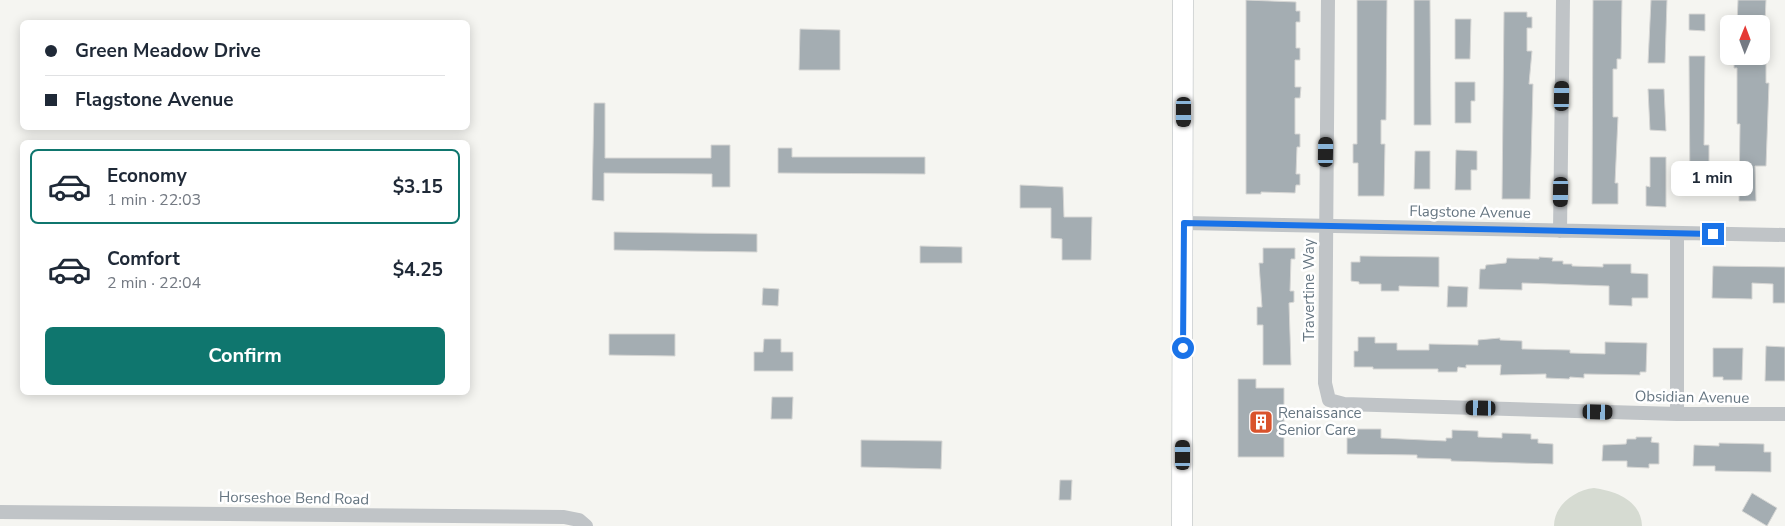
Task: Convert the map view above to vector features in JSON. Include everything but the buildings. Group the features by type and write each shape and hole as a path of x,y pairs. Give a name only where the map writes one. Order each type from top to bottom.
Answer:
{"main road":[{"path":"1182,526 1183,0"}],"street":[{"name":"Travertine Way","path":"1328,0 1325,383 1329,400"},
{"path":"1560,231 1563,0"},
{"name":"Flagstone Avenue","path":"1184,223 1785,235"},
{"path":"1677,233 1677,414"},
{"name":"Obsidian Avenue","path":"1329,400 1344,404 1677,414 1785,414"},
{"name":"Horseshoe Bend Road","path":"0,512 564,516 579,520 586,526"}],"shaded area":[{"path":"1594,488 1618,494 1632,503 1641,517 1642,526 1554,526 1558,511 1567,500 1573,495"}],"place":[{"name":"Renaissance Senior Care","path":"1261,422"}],"route":[{"path":"1183,348 1184,223 1713,234"}]}
